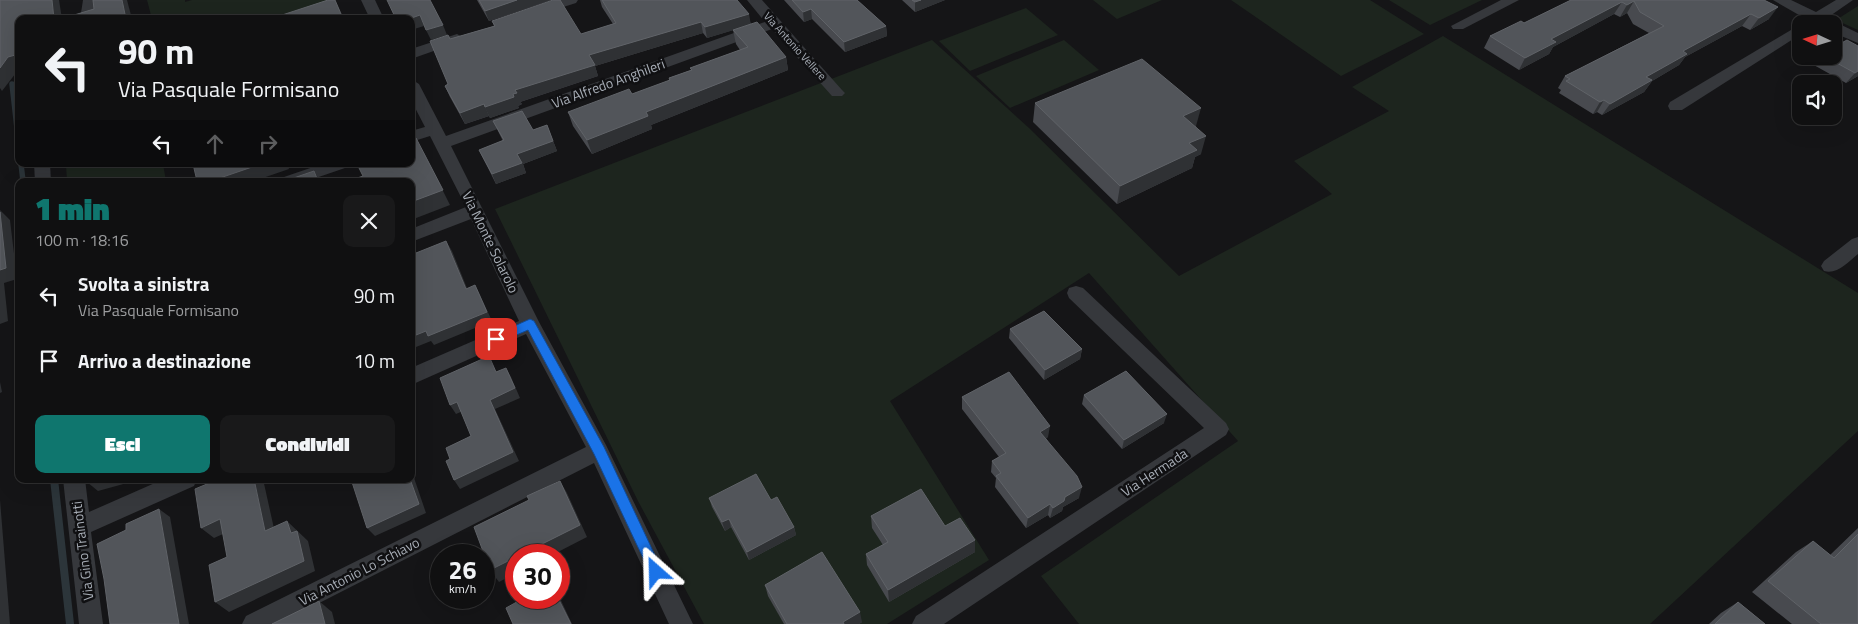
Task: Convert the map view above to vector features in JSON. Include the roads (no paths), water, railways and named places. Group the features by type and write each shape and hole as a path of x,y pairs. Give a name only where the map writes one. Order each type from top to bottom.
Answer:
{"street":[{"path":"87,15 90,0"},
{"path":"368,0 376,15"},
{"path":"524,16 571,0"},
{"name":"Via Antonio Vellere","path":"754,0 837,93"},
{"path":"1458,26 1512,0"},
{"path":"1780,0 1806,15"},
{"path":"1827,15 1846,0"},
{"name":"Via Alfredo Anghileri","path":"438,136 775,23"},
{"path":"1842,31 1858,39"},
{"path":"1676,106 1792,34"},
{"path":"415,53 468,35"},
{"name":"Via Monte Solarolo","path":"415,92 476,210 530,324 599,451 681,624"},
{"path":"415,138 438,136"},
{"path":"299,178 330,167"},
{"path":"415,234 476,210"},
{"path":"1830,266 1858,244"},
{"name":"Via Hermada","path":"924,624 1219,429 1076,293"},
{"path":"415,376 530,324"},
{"name":"Via Antonio Lo Schiavo","path":"254,624 599,451"},
{"name":"Via Gino Trainotti","path":"74,483 91,624"},
{"path":"79,527 177,483"}],"waterway":[{"path":"12,84 15,111"},
{"path":"21,167 23,178"},
{"path":"54,483 70,624"}]}
